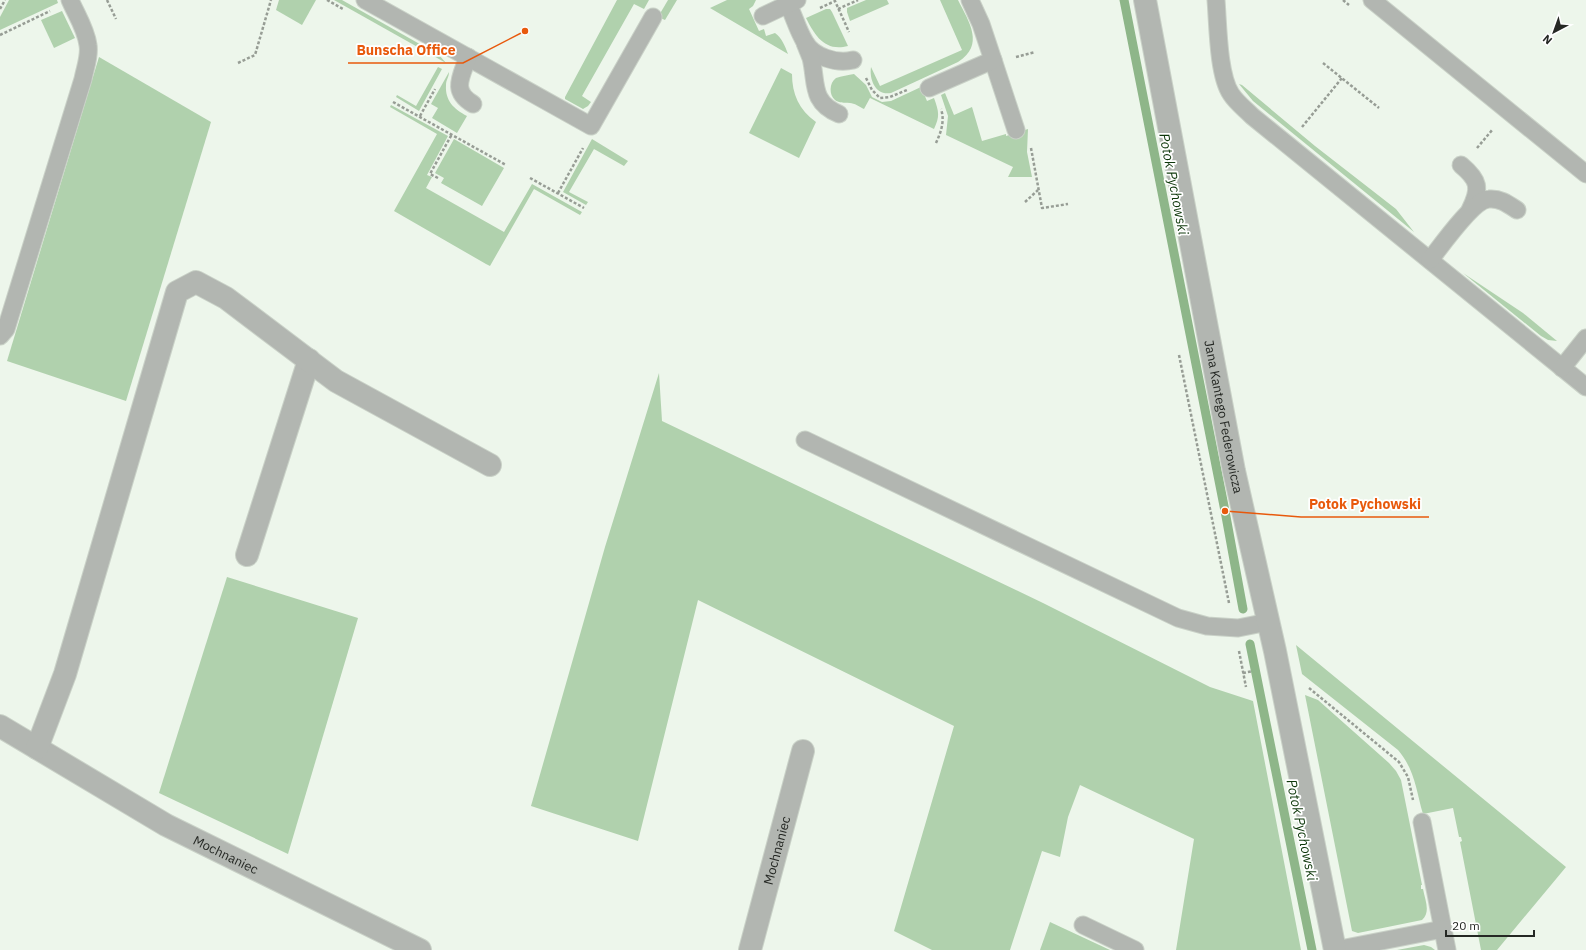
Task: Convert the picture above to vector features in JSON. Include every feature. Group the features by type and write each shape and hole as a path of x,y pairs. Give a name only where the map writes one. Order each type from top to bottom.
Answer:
{"street":[{"name":"Jana Kantego Federowicza","path":"1146,0 1234,471 1268,622 1335,950"},
{"path":"37,748 65,674 177,292 196,282 226,298 336,381 490,465"},
{"path":"247,555 309,360"},
{"name":"Mochnaniec","path":"0,726 166,825 420,950"},
{"name":"Mochnaniec","path":"750,950 802,751"}],"lane":[{"path":"365,0 591,126 653,17"},
{"path":"970,0 981,24 1016,130"},
{"path":"1216,0 1223,71 1230,94 1252,116 1586,387"},
{"path":"1372,0 1586,174"},
{"path":"0,336 6,329 83,80 88,55 88,44 85,33 70,1"},
{"path":"763,16 784,3 805,43 811,58 817,94 827,108 839,114"},
{"path":"805,43 816,52 828,58 843,62 853,60"},
{"path":"468,57 460,82 460,91 464,99 473,104"},
{"path":"931,88 993,60"},
{"path":"1461,164 1473,176 1477,184 1477,194 1470,210"},
{"path":"1430,260 1470,210 1482,200 1488,199 1504,201 1516,210"},
{"path":"1562,368 1586,338"},
{"path":"805,440 1178,618 1207,626 1234,627 1268,622"},
{"path":"1422,822 1448,950"},
{"path":"1083,925 1134,950"},
{"path":"1335,950 1443,929"}],"path":[{"path":"0,9 5,0"},
{"path":"107,0 116,19"},
{"path":"238,63 254,55 271,0"},
{"path":"327,0 347,11"},
{"path":"838,9 858,0"},
{"path":"0,35 70,1"},
{"path":"1010,59 1034,52"},
{"path":"1323,63 1379,108"},
{"path":"864,72 872,90 880,98 890,97 918,85 931,88 939,102 943,117 941,132 936,143"},
{"path":"1300,130 1342,78"},
{"path":"420,116 435,89"},
{"path":"393,102 506,165"},
{"path":"558,193 588,138 591,126"},
{"path":"438,178 430,174 452,134"},
{"path":"530,178 584,208"},
{"path":"1025,202 1038,190"},
{"path":"1179,355 1246,688"},
{"path":"1305,684 1399,762 1408,777 1416,813 1422,822"}],"green space":[{"path":"9,0 57,0 58,3 0,30 0,17"},
{"path":"279,0 316,0 302,25 276,10"},
{"path":"334,0 342,0 439,55 446,63"},
{"path":"617,0 649,0 644,9 634,4 582,96 591,102 583,109 565,99 565,97"},
{"path":"668,0 677,0 665,20 658,17"},
{"path":"727,0 756,0 753,6 749,9 759,31 764,29 766,36 775,33 781,40 788,54 710,8"},
{"path":"866,0 887,0 889,4 850,21 847,8"},
{"path":"940,0 958,0 970,25 973,41 971,48 958,62 891,93 881,92 872,82 871,67 880,86 962,50"},
{"path":"826,9 830,9 832,12 848,46 833,47 827,45 813,31 806,18"},
{"path":"62,11 75,38 54,48 41,20"},
{"path":"99,57 211,122 126,401 7,361"},
{"path":"438,67 442,69 419,111 396,97 397,95 416,106"},
{"path":"781,68 792,74 793,88 801,107 816,122 799,158 749,133"},
{"path":"449,72 446,82 447,96 454,107 467,116 457,133 432,118 438,108 431,104"},
{"path":"854,74 866,85 872,97 882,102 891,101 921,87 927,101 934,98 937,107 938,117 934,129 870,98 864,109 853,104 835,100 831,92 831,86 834,80 838,77"},
{"path":"1239,84 1396,209 1414,232 1253,101"},
{"path":"945,93 954,115 972,107 982,141 1006,134 1006,136 1028,129 1027,152 1032,177 1008,177 1013,167 946,135 948,116 941,95"},
{"path":"391,105 448,136 427,175 432,177 426,188 504,232 532,184 582,212 580,215 534,189 490,266 486,264 394,211 437,134 390,107"},
{"path":"454,139 504,168 482,206 441,183 444,178 435,173"},
{"path":"592,139 628,161 624,166 594,149 569,192 588,202 586,205 563,192"},
{"path":"1463,273 1523,313 1557,341 1548,340 1541,336"},
{"path":"659,373 662,421 1043,603 1210,687 1253,701 1301,950 1176,950 1194,839 1080,785 1068,817 1060,857 1042,851 1010,950 932,950 894,931 954,726 698,600 638,841 531,806 605,547"},
{"path":"227,577 358,618 288,854 159,793"},
{"path":"1296,645 1566,867 1497,950 1481,950 1460,842 1462,841 1461,837 1459,837 1453,808 1423,814 1412,773 1398,750 1302,674"},
{"path":"1305,695 1318,700 1389,763 1401,780 1422,885 1421,889 1423,889 1427,906 1425,917 1422,920 1358,933 1352,931"},
{"path":"1050,922 1110,950 1040,950"},
{"path":"1424,945 1435,950 1397,950"}],"waterway":[{"name":"Potok Pychowski","path":"1124,0 1243,609"},
{"name":"Potok Pychowski","path":"1250,644 1312,950"}],"place":[{"name":"Bunscha Office","path":"525,31"},
{"name":"Potok Pychowski","path":"1225,511"}]}
